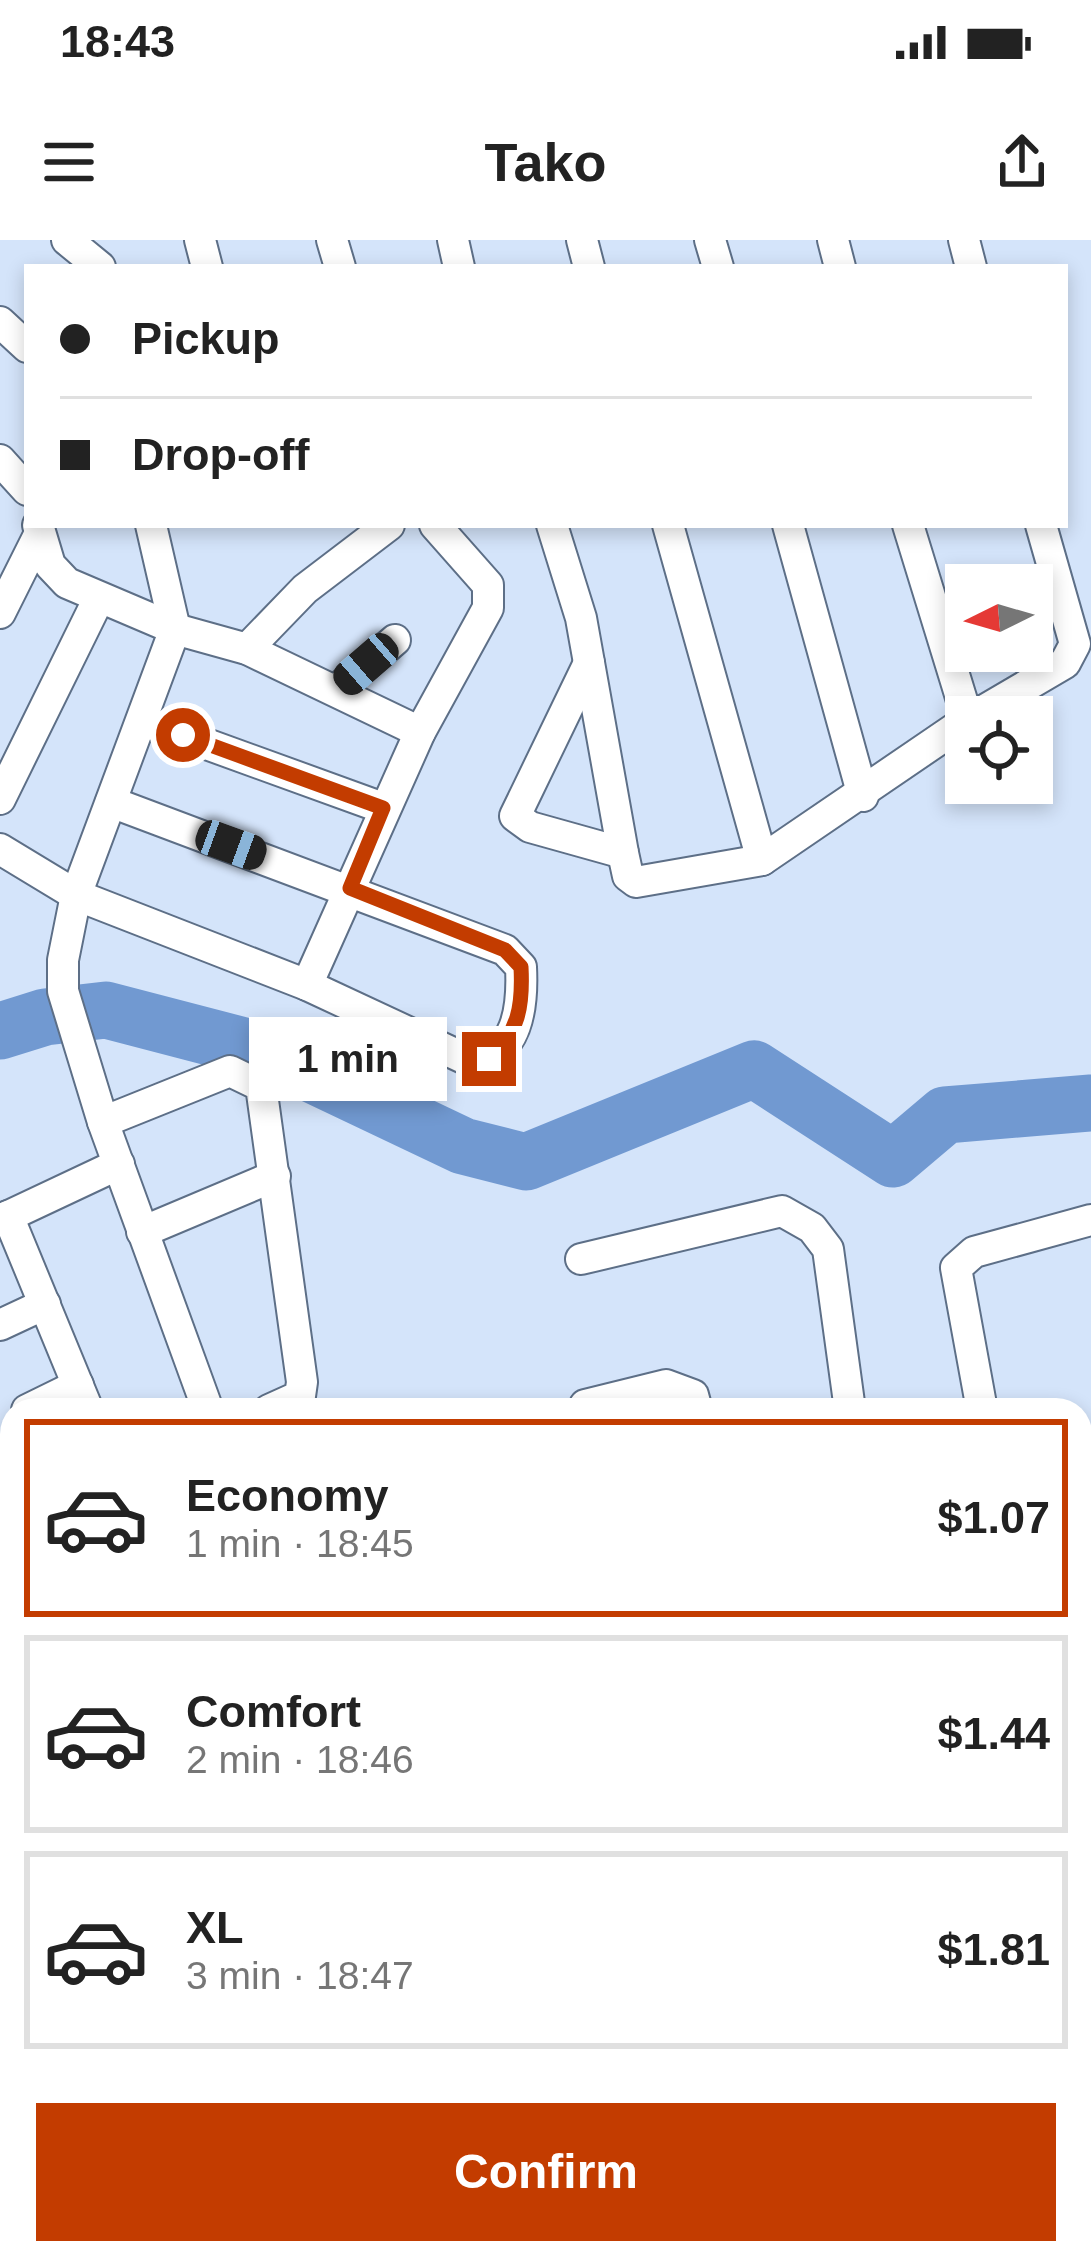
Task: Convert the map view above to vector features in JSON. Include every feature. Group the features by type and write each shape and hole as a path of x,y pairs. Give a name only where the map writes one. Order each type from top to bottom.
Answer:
{"street":[{"path":"67,240 96,264"},
{"path":"0,322 24,344"},
{"path":"0,460 24,487"},
{"path":"152,528 175,629 76,896 63,961 63,992 142,1232 204,1398"},
{"path":"247,649 305,589 385,528"},
{"path":"307,985 383,808 492,594 438,528"},
{"path":"553,528 590,663 628,876 636,883 762,860 863,796 945,735"},
{"path":"669,528 762,860"},
{"path":"789,528 863,796"},
{"path":"909,528 961,696"},
{"path":"1007,696 1065,663 1075,644 1042,528"},
{"path":"38,531 67,583 175,629 247,649 420,732"},
{"path":"0,613 38,531"},
{"path":"0,799 99,598"},
{"path":"338,689 395,640"},
{"path":"590,663 515,816 530,827 623,853"},
{"path":"143,721 383,808"},
{"path":"0,849 76,896 307,985 470,1061 489,1059 503,1046 523,1009 521,967 505,950 111,802"},
{"path":"104,1122 220,1074 240,1073 261,1086 302,1382 296,1398"},
{"path":"83,1398 4,1218 119,1164"},
{"path":"142,1232 275,1176"},
{"path":"580,1259 782,1211 812,1228 828,1249 848,1398"},
{"path":"980,1398 956,1268 974,1252 1091,1220"},
{"path":"0,1325 45,1304"},
{"path":"613,1398 666,1385 694,1398"}],"waterway":[{"path":"0,1031 45,1017 106,1010 263,1051 463,1146 526,1162 754,1069 893,1159 945,1115 1091,1103"}],"route":[{"path":"183,735 383,808 350,888 505,950 521,967 523,1009 503,1046 489,1059"}]}
